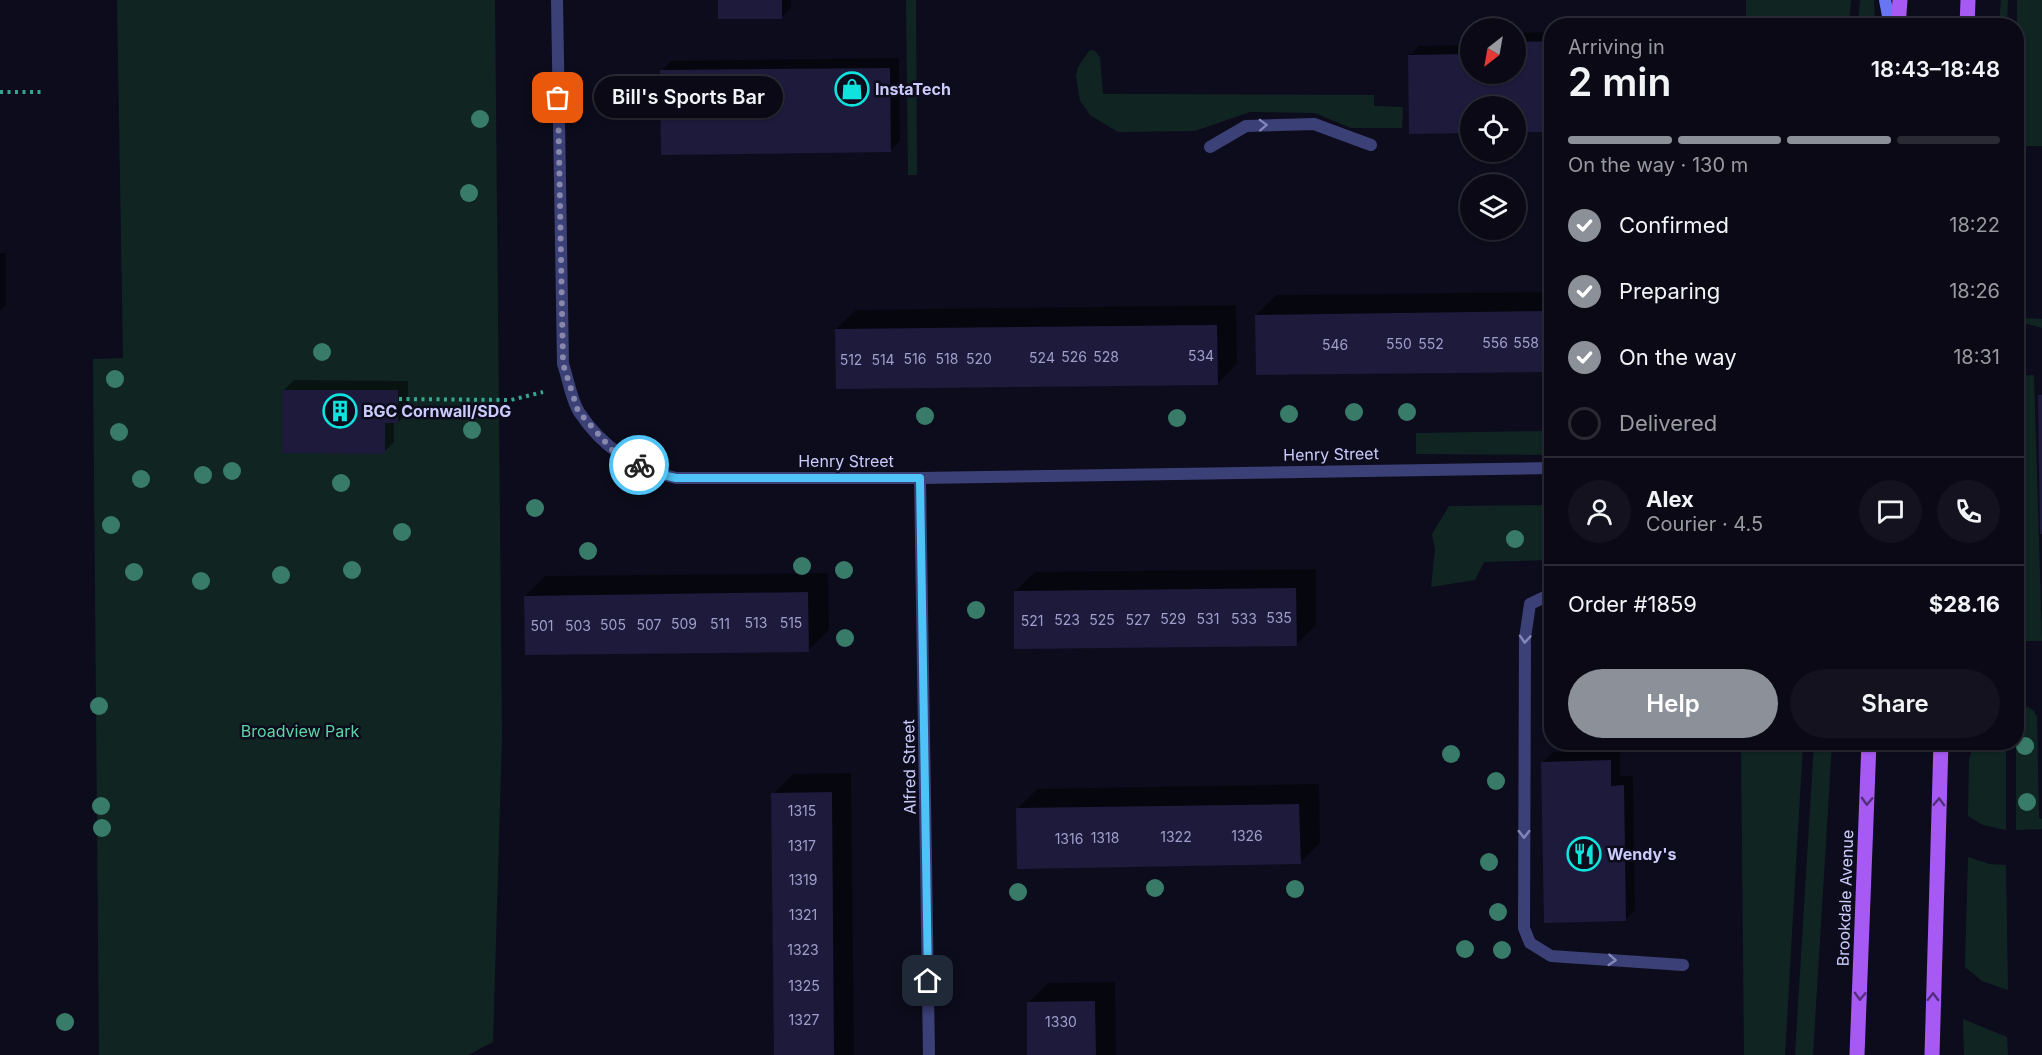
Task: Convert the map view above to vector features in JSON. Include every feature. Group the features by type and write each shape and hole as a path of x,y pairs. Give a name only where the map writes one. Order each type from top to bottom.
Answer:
{"main road":[{"path":"1899,18 1900,0"},
{"path":"1967,18 1968,0"},
{"name":"Brookdale Avenue","path":"1857,1055 1869,750"},
{"path":"1932,1055 1941,750"}],"street":[{"name":"Henry Street","path":"557,0 562,353 578,411 613,451 654,473 676,478 920,478 1544,468"},
{"path":"1885,0 1888,18"},
{"path":"1210,147 1246,126 1314,124 1371,145"},
{"name":"Alfred Street","path":"920,478 929,1055"},
{"path":"1544,597 1530,604 1525,638 1524,928 1530,943 1551,956 1683,965"}],"path":[{"path":"0,92 44,92"},
{"path":"399,399 511,400 570,386"}],"green space":[{"name":"Broadview Park","path":"117,0 495,0 502,736 493,1042 468,1055 99,1055 93,359 123,358"},
{"path":"906,0 916,0 917,175 908,175"},
{"path":"1746,0 1851,0 1850,18 1746,18"},
{"path":"1860,0 1874,0 1875,18 1859,18"},
{"path":"2001,0 2008,0 2007,18 2000,18"},
{"path":"2017,0 2042,0 2042,146 2024,146 2024,18 2017,18"},
{"path":"1094,50 1100,57 1103,94 1374,95 1374,106 1403,107 1402,128 1351,128 1315,113 1250,112 1195,131 1118,132 1090,115 1080,101 1076,76 1078,67 1089,51"},
{"path":"2024,318 2042,319 2042,328 2024,323"},
{"path":"2034,375 2042,641 2024,641 2024,376"},
{"path":"1544,431 1544,455 1416,454 1416,433"},
{"path":"1544,505 1544,560 1484,562 1475,580 1431,587 1435,550 1432,534 1449,506"},
{"path":"2028,707 2034,711 2037,717 2039,818 2042,819 2042,829 2016,830 2016,750 2024,750 2024,708"},
{"path":"1741,750 1803,750 1785,1055 1744,1055"},
{"path":"1814,750 1832,750 1813,1055 1795,1055"},
{"path":"1972,750 2006,750 2006,830 1983,825 1968,816 1969,759"},
{"path":"1968,857 1989,864 2006,865 2008,990 1982,981 1965,967"},
{"path":"1963,1019 2007,1037 2008,1055 1964,1055"}],"building":[{"path":"718,0 782,0 782,19 718,19"},
{"path":"1544,41 1544,132 1526,132 1526,96 1460,96 1460,133 1409,134 1408,55 1460,54 1460,84 1526,84 1526,42"},
{"path":"890,68 891,152 661,155 660,70"},
{"path":"1544,311 1544,372 1256,375 1255,315"},
{"path":"1217,325 1218,385 836,389 835,329"},
{"name":"BGC Cornwall/SDG","path":"282,390 398,390 398,423 385,423 385,454 282,453"},
{"path":"2038,395 2042,395 2042,534 2040,534"},
{"path":"1296,588 1297,646 1014,649 1014,591"},
{"path":"808,592 809,652 525,655 524,596"},
{"name":"Wendy's","path":"1611,760 1611,786 1624,785 1626,921 1544,923 1541,762"},
{"path":"832,792 834,1055 774,1055 771,793"},
{"path":"1299,804 1301,864 1017,869 1016,808"},
{"path":"1095,1001 1096,1055 1027,1055 1027,1002"}],"way so far":[{"path":"558,98 563,364 578,411 613,451 639,465"}],"place":[{"name":"InstaTech","path":"852,89"},
{"name":"Bill's Sports Bar","path":"558,98"},
{"name":"BGC Cornwall/SDG","path":"340,411"},
{"name":"Wendy's","path":"1584,854"}],"route":[{"path":"639,465 654,473 676,478 920,478 928,981"}]}
